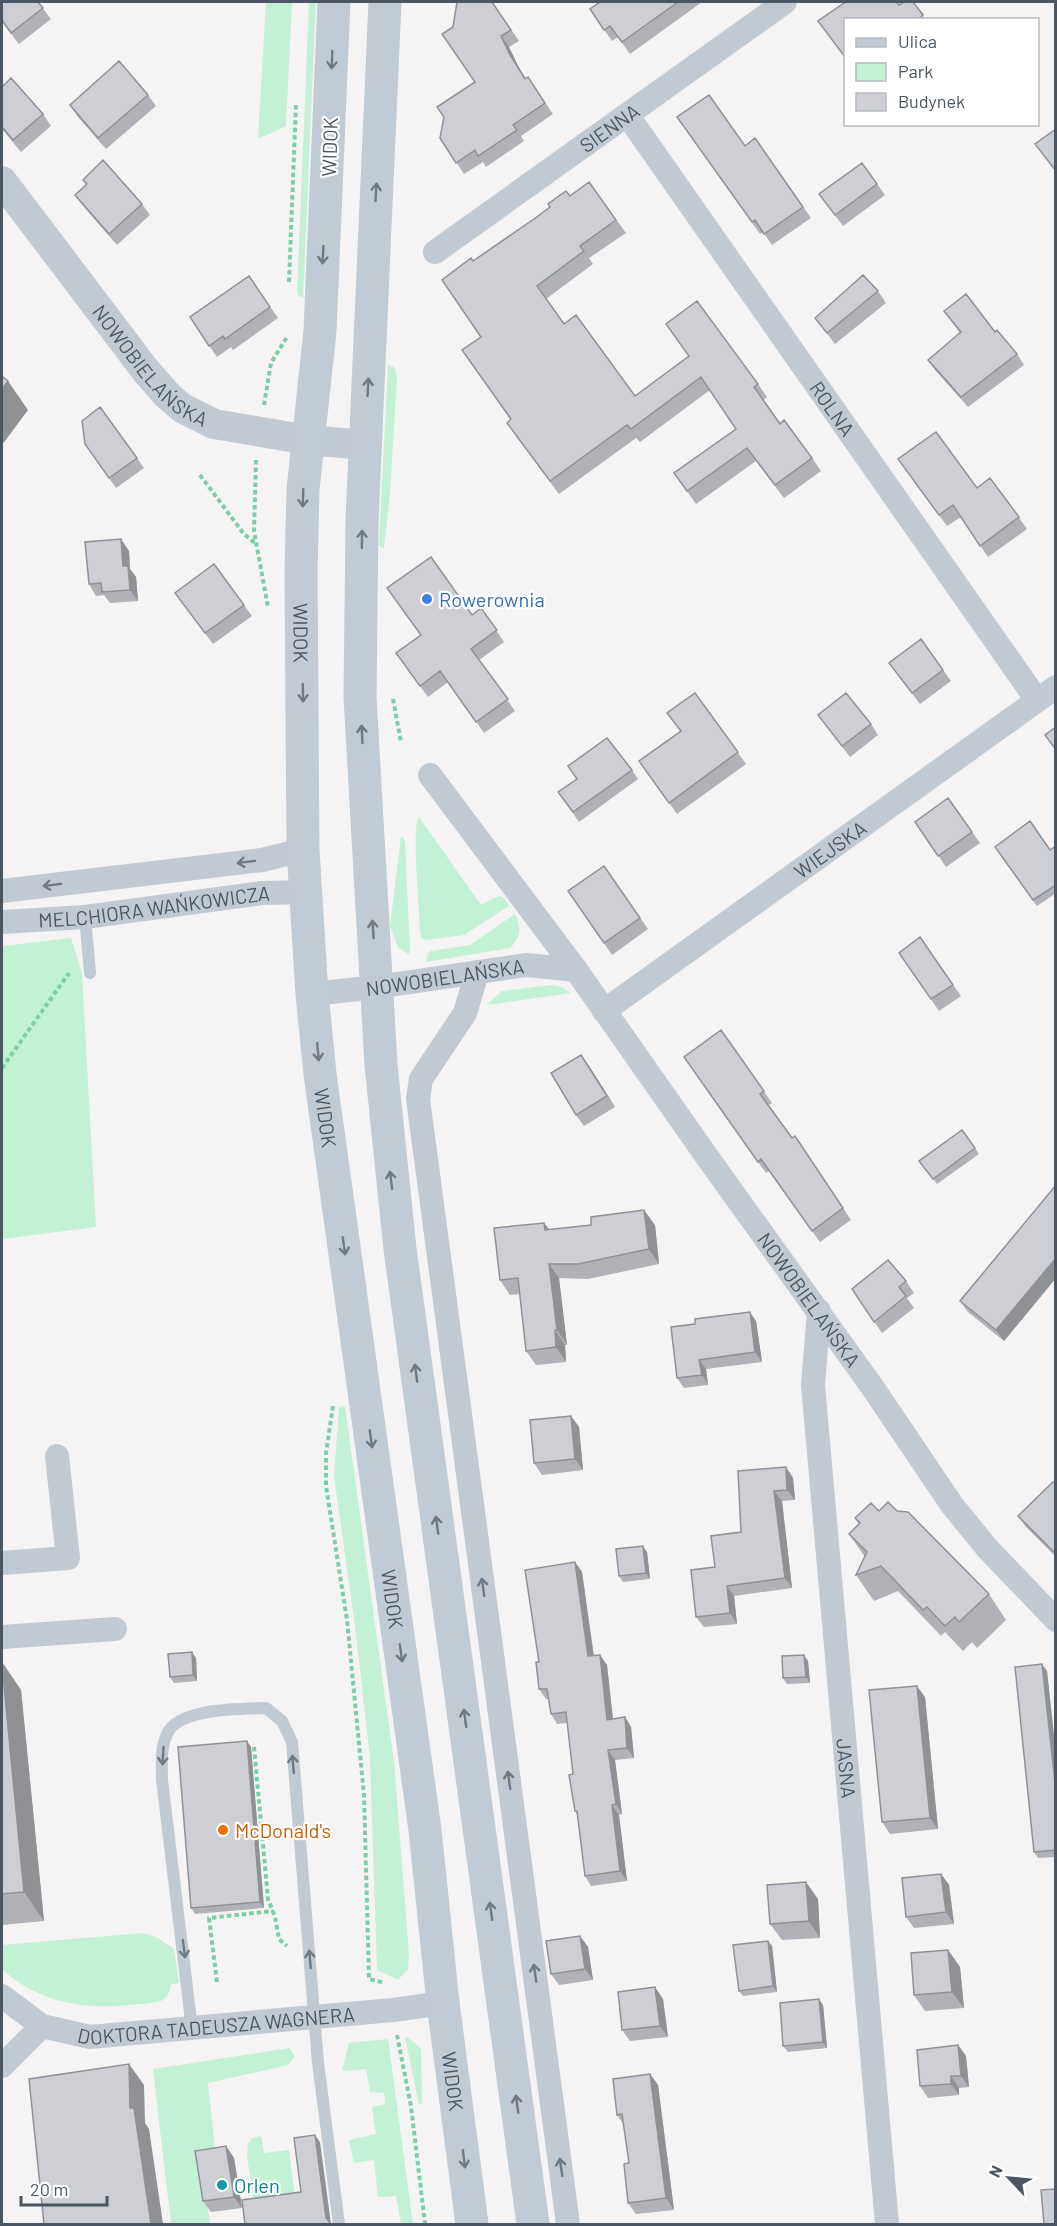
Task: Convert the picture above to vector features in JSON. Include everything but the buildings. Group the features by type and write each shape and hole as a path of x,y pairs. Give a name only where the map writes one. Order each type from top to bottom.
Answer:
{"main road":[{"name":"WIDOK","path":"334,2 320,331 303,490 301,572 303,850 312,994 320,1074 426,1830 443,2003 472,2224"},
{"path":"385,2 365,446 360,697 377,987 388,1148 399,1250 533,2224"}],"street":[{"name":"SIENNA","path":"435,252 785,2"},
{"name":"ROLNA","path":"628,116 1046,693"},
{"name":"NOWOBIELAŃSKA","path":"2,181 146,371 182,408 214,424 308,440 365,446"},
{"name":"WIEJSKA","path":"604,1011 1046,693"},
{"name":"NOWOBIELAŃSKA","path":"430,775 576,969 716,1171 819,1311 952,1505 987,1548 1056,1620"},
{"name":"MELCHIORA WAŃKOWICZA","path":"2,891 262,860 303,850"},
{"name":"MELCHIORA WAŃKOWICZA","path":"2,922 85,916 262,892 306,892"},
{"name":"NOWOBIELAŃSKA","path":"312,994 526,965 576,969"},
{"path":"477,973 465,1013 421,1079 418,1099 568,2224"},
{"name":"JASNA","path":"819,1311 813,1385 887,2224"},
{"path":"2,1563 68,1558 57,1456"},
{"path":"2,1637 115,1629"},
{"name":"DOKTORA TADEUSZA WAGNERA","path":"2,1996 42,2026 90,2037 192,2029 443,2003"},
{"path":"2,2066 42,2026"}],"lane":[{"path":"85,916 90,973"},
{"path":"192,2029 162,1780 162,1749 168,1732 180,1720 193,1715 266,1708 282,1721 292,1742 318,2062 339,2224"}],"path":[{"path":"264,405 271,363 279,351"},
{"path":"200,475 244,534 256,544"},
{"path":"2,1068 88,948"},
{"path":"254,1746 268,1899 279,1939 294,1952"},
{"path":"217,1982 209,1918 273,1911"},
{"path":"396,2031 411,2106 425,2224"}],"green space":[{"path":"266,2 292,2 286,126 258,139"},
{"path":"309,2 316,2 303,298 297,292"},
{"path":"388,365 394,367 397,376 390,494 384,548 382,548 379,545"},
{"path":"419,817 481,905 499,896 504,898 509,906 464,935 422,939 416,853"},
{"path":"401,836 405,841 410,952 408,954 398,947 390,926"},
{"path":"515,914 519,923 519,932 510,948 426,962 430,951 470,945"},
{"path":"71,938 82,973 96,1227 2,1239 2,946"},
{"path":"552,985 562,987 571,993 487,1005 502,991"},
{"path":"345,1406 394,1762 409,1954 408,1969 398,1980 377,1970 370,1758 355,1626 334,1476 339,1407"},
{"path":"143,1933 156,1937 174,1949 179,1983 171,1984 167,1997 158,2002 108,2006 64,2002 32,1990 13,1979 2,1969 2,1945"},
{"path":"405,2037 421,2049 422,2104 419,2105"},
{"path":"388,2039 413,2224 401,2224 396,2196 378,2197 374,2160 354,2163 349,2140 376,2134 372,2107 385,2104 384,2093 370,2092 366,2069 342,2071 349,2043"},
{"path":"290,2048 295,2057 288,2065 208,2083 215,2148 201,2150 210,2224 171,2224 153,2069"},
{"path":"261,2136 264,2153 289,2150 295,2198 254,2204 247,2156 248,2143 253,2138"}],"place":[{"name":"Rowerownia","path":"427,599"},
{"name":"McDonald's","path":"223,1830"},
{"name":"Orlen","path":"222,2185"}]}
